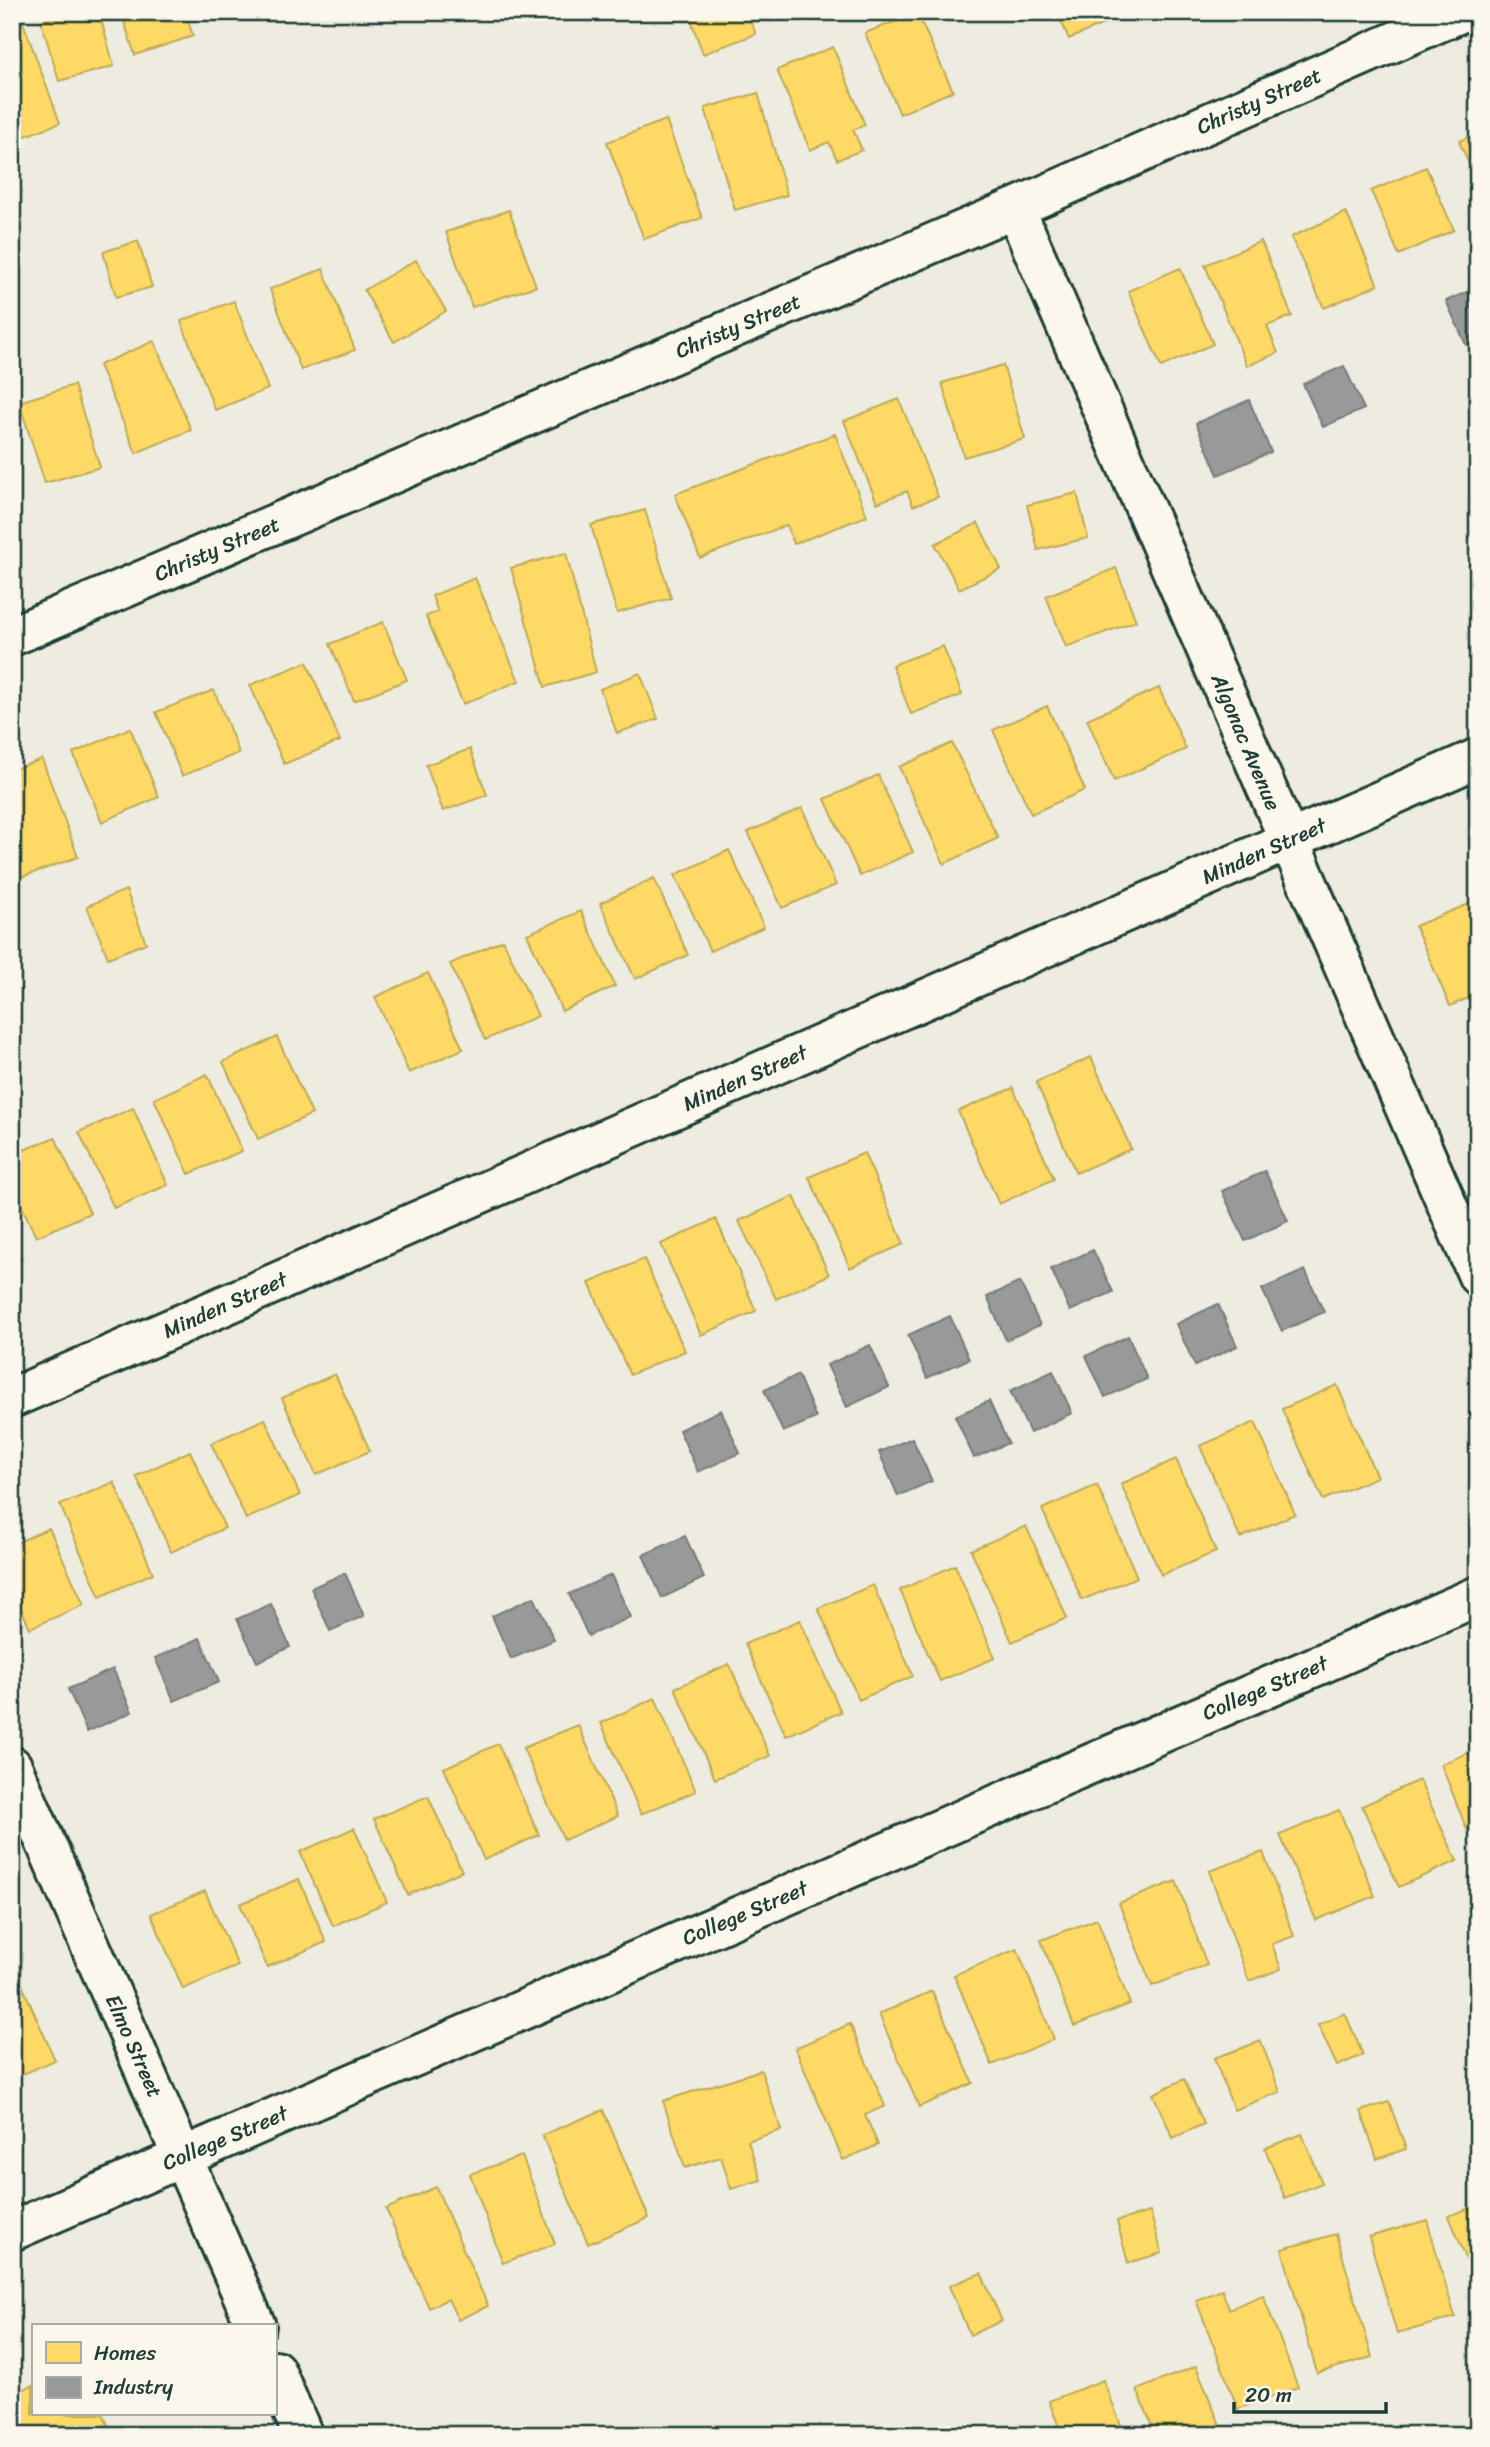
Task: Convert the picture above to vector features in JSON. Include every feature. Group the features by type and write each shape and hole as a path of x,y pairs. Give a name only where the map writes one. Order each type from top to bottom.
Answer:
{"street":[{"name":"Christy Street","path":"12,636 1015,208 1462,12"},
{"name":"Algonac Avenue","path":"1015,208 1478,1276"},
{"name":"Minden Street","path":"12,1398 1478,758"},
{"name":"College Street","path":"12,2231 1478,1596"},
{"name":"Elmo Street","path":"12,1766 255,2324"},
{"path":"276,2372 303,2435"}],"building: Homes":[{"path":"74,12 99,12 114,66 59,81 41,21"},
{"path":"121,12 185,12 193,36 135,55"},
{"path":"688,12 747,12 756,34 703,54"},
{"path":"1057,12 1120,12 1122,16 1069,39"},
{"path":"917,13 953,91 900,114 865,33"},
{"path":"23,22 60,123 12,141 12,26"},
{"path":"833,47 865,125 853,130 862,150 837,160 829,142 810,150 777,70"},
{"path":"758,93 787,195 735,210 705,108"},
{"path":"666,120 702,218 644,239 607,142"},
{"path":"1478,133 1478,185 1459,141"},
{"path":"1426,167 1454,230 1399,255 1371,191"},
{"path":"509,210 536,286 472,307 446,232"},
{"path":"1346,212 1378,285 1324,308 1291,237"},
{"path":"138,241 152,287 116,297 103,252"},
{"path":"1261,241 1292,316 1267,326 1278,353 1247,366 1205,265"},
{"path":"416,260 446,311 394,342 364,290"},
{"path":"1180,268 1213,344 1161,367 1128,291"},
{"path":"323,269 355,350 301,370 270,289"},
{"path":"234,301 268,389 215,410 181,321"},
{"path":"154,341 191,430 136,453 99,365"},
{"path":"1003,365 1025,439 964,457 942,383"},
{"path":"74,385 100,467 45,483 19,402"},
{"path":"899,399 938,497 913,506 907,491 877,503 844,421"},
{"path":"835,434 867,516 794,544 787,525 700,558 675,494"},
{"path":"1077,493 1088,538 1038,550 1027,505"},
{"path":"645,510 671,598 617,613 591,525"},
{"path":"978,523 1001,569 959,589 935,544"},
{"path":"566,553 596,672 545,687 511,568"},
{"path":"1116,568 1136,621 1066,647 1046,596"},
{"path":"475,578 519,681 463,704 426,616 438,612 432,596"},
{"path":"383,622 407,680 354,701 330,644"},
{"path":"943,646 962,695 911,714 892,665"},
{"path":"307,662 340,741 284,764 250,685"},
{"path":"640,673 658,719 617,733 600,689"},
{"path":"1159,688 1186,749 1114,781 1087,719"},
{"path":"214,690 239,753 182,776 156,712"},
{"path":"1047,706 1085,790 1031,814 993,730"},
{"path":"130,728 159,797 102,822 73,753"},
{"path":"952,743 998,838 944,864 899,767"},
{"path":"470,749 487,795 443,811 426,765"},
{"path":"42,759 78,857 19,878 12,859 12,770"},
{"path":"878,775 913,852 860,876 825,799"},
{"path":"802,808 836,885 782,908 748,832"},
{"path":"729,850 764,927 710,951 675,875"},
{"path":"654,878 688,955 635,979 600,903"},
{"path":"126,890 146,943 108,958 87,906"},
{"path":"1471,903 1478,919 1478,994 1450,1006 1415,926"},
{"path":"581,911 615,986 562,1011 527,934"},
{"path":"503,940 538,1016 485,1040 450,964"},
{"path":"428,973 463,1049 409,1073 375,997"},
{"path":"277,1037 312,1114 258,1139 223,1062"},
{"path":"1091,1057 1131,1149 1076,1173 1036,1082"},
{"path":"207,1074 242,1151 189,1174 154,1099"},
{"path":"1013,1088 1054,1179 999,1204 958,1111"},
{"path":"133,1108 168,1185 114,1208 79,1132"},
{"path":"55,1137 90,1213 36,1237 12,1185 12,1155"},
{"path":"864,1153 904,1244 850,1268 809,1177"},
{"path":"794,1196 829,1275 776,1299 739,1221"},
{"path":"716,1219 756,1311 701,1335 661,1244"},
{"path":"12,1238 22,1259 12,1264"},
{"path":"644,1259 685,1351 630,1375 589,1283"},
{"path":"335,1374 370,1451 316,1475 282,1398"},
{"path":"1337,1385 1377,1477 1323,1500 1282,1409"},
{"path":"265,1419 300,1495 246,1519 211,1443"},
{"path":"1255,1422 1295,1514 1240,1538 1200,1446"},
{"path":"190,1451 225,1528 171,1552 136,1476"},
{"path":"1176,1459 1216,1552 1161,1575 1121,1484"},
{"path":"114,1482 153,1573 100,1597 60,1505"},
{"path":"1097,1485 1137,1577 1082,1600 1042,1509"},
{"path":"1026,1526 1067,1618 1012,1642 971,1550"},
{"path":"49,1528 84,1605 30,1628 12,1589 12,1545"},
{"path":"955,1565 995,1658 940,1681 900,1590"},
{"path":"873,1585 913,1676 859,1700 818,1608"},
{"path":"800,1620 841,1712 786,1736 745,1644"},
{"path":"729,1664 770,1756 715,1779 675,1688"},
{"path":"655,1698 696,1791 641,1814 601,1723"},
{"path":"578,1725 618,1816 564,1840 523,1748"},
{"path":"498,1744 539,1835 484,1860 444,1768"},
{"path":"1478,1749 1478,1825 1467,1830 1441,1764"},
{"path":"1419,1780 1457,1861 1399,1887 1362,1806"},
{"path":"428,1796 462,1871 408,1895 374,1819"},
{"path":"1339,1810 1375,1896 1316,1920 1280,1835"},
{"path":"354,1828 387,1902 333,1926 300,1852"},
{"path":"1263,1852 1294,1936 1272,1944 1281,1969 1249,1981 1209,1871"},
{"path":"299,1879 326,1942 267,1967 240,1904"},
{"path":"1176,1881 1207,1965 1152,1986 1119,1903"},
{"path":"205,1891 238,1966 183,1989 151,1914"},
{"path":"1097,1919 1130,2004 1074,2026 1041,1940"},
{"path":"1017,1949 1054,2039 992,2065 954,1975"},
{"path":"22,1985 55,2060 12,2079 12,1990"},
{"path":"932,1991 973,2083 919,2107 879,2014"},
{"path":"1345,2013 1363,2055 1337,2066 1318,2025"},
{"path":"850,2024 885,2106 865,2115 878,2145 843,2160 795,2048"},
{"path":"1261,2041 1280,2092 1234,2110 1214,2058"},
{"path":"761,2070 781,2130 748,2141 761,2180 731,2189 721,2157 685,2168 663,2101"},
{"path":"1184,2079 1204,2124 1173,2138 1153,2094"},
{"path":"1389,2102 1406,2149 1377,2159 1361,2111"},
{"path":"603,2110 649,2218 588,2244 542,2135"},
{"path":"1302,2134 1322,2183 1285,2198 1265,2148"},
{"path":"522,2156 555,2244 503,2263 470,2174"},
{"path":"436,2187 488,2306 458,2320 448,2299 429,2308 386,2209"},
{"path":"1475,2206 1478,2213 1478,2288 1449,2216"},
{"path":"1150,2212 1162,2253 1128,2263 1117,2221"},
{"path":"1427,2220 1455,2317 1397,2334 1369,2237"},
{"path":"1336,2234 1372,2357 1317,2373 1282,2249"},
{"path":"981,2273 1002,2321 970,2335 949,2286"},
{"path":"1222,2290 1229,2309 1263,2295 1298,2387 1238,2409 1196,2300"},
{"path":"1196,2366 1220,2425 1196,2435 1156,2435 1137,2390"},
{"path":"1103,2380 1125,2435 1062,2435 1049,2401"},
{"path":"32,2385 32,2416 104,2416 109,2427 92,2435 27,2435 12,2394"}],"building: Industry":[{"path":"1478,287 1478,339 1466,345 1446,301"},
{"path":"1344,366 1364,409 1323,427 1303,384"},
{"path":"1249,400 1271,452 1218,475 1196,423"},
{"path":"1478,1078 1478,1098 1470,1082"},
{"path":"1265,1171 1288,1221 1245,1241 1222,1191"},
{"path":"1093,1250 1113,1292 1070,1311 1051,1269"},
{"path":"1305,1270 1324,1312 1282,1331 1262,1289"},
{"path":"1020,1282 1040,1325 1006,1340 987,1297"},
{"path":"1218,1304 1237,1346 1195,1366 1176,1324"},
{"path":"950,1316 969,1359 927,1378 908,1335"},
{"path":"1128,1336 1147,1379 1105,1397 1086,1356"},
{"path":"870,1345 889,1387 847,1407 827,1365"},
{"path":"1053,1371 1072,1413 1030,1433 1010,1391"},
{"path":"798,1375 816,1418 783,1432 764,1390"},
{"path":"989,1401 1008,1443 974,1458 955,1416"},
{"path":"721,1410 740,1453 698,1472 679,1430"},
{"path":"912,1438 932,1481 898,1496 879,1452"},
{"path":"685,1536 704,1578 662,1598 643,1555"},
{"path":"345,1573 364,1616 330,1631 311,1588"},
{"path":"611,1575 631,1617 588,1636 569,1594"},
{"path":"534,1597 554,1640 511,1659 492,1616"},
{"path":"271,1604 290,1647 257,1662 237,1619"},
{"path":"200,1638 219,1682 174,1701 155,1658"},
{"path":"113,1669 132,1712 87,1732 68,1689"}]}
